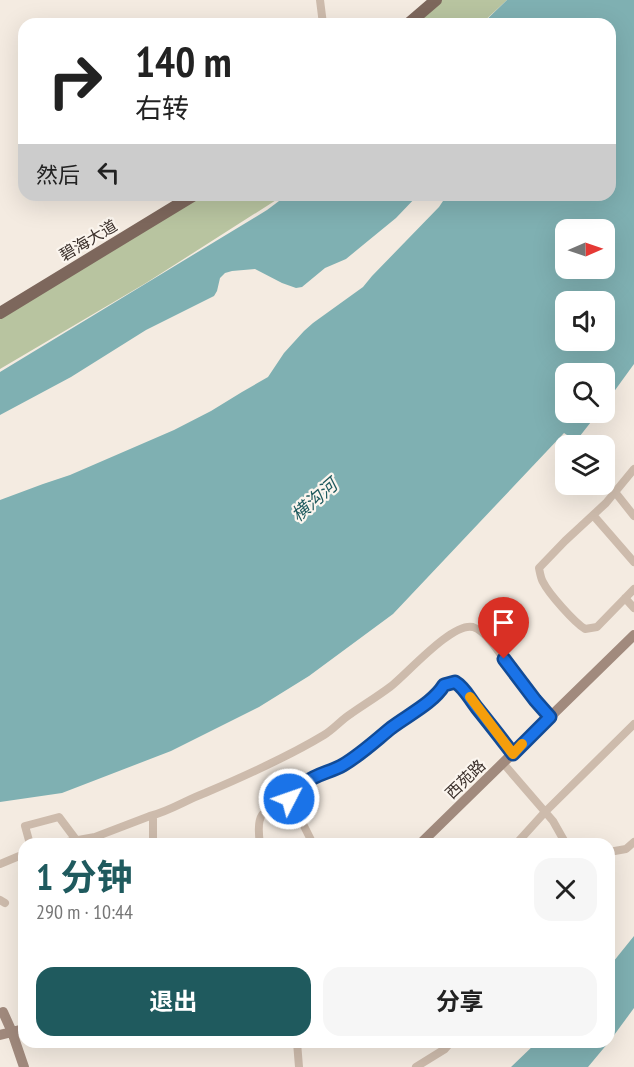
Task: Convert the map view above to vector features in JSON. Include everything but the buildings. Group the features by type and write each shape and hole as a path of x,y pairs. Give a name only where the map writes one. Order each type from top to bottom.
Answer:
{"main road":[{"path":"406,18 426,0"},
{"path":"415,18 436,0"},
{"name":"碧海大道","path":"0,306 174,201"},
{"name":"碧海大道","path":"0,313 184,201"},
{"name":"西苑路","path":"426,838 634,636"},
{"path":"2,1008 6,1034 17,1067"},
{"path":"6,1034 24,1067"}],"street":[{"path":"320,0 322,18"},
{"path":"634,469 615,492 634,516"},
{"path":"612,495 539,568 543,582 569,615 585,629 597,627 634,589"},
{"path":"593,515 634,562"},
{"path":"625,598 634,608"},
{"path":"90,838 173,808 246,775 327,734 352,713 390,687 441,641 469,626 477,628 487,638 550,717"},
{"path":"260,838 259,822 262,815 295,795 305,783 351,759 439,694 444,685 455,682 461,686 513,754"},
{"path":"521,838 634,724"},
{"path":"503,763 553,821 563,838"},
{"path":"295,795 299,816 311,838"},
{"path":"150,816 153,819 153,838"},
{"path":"29,838 26,826 60,817 75,838"},
{"path":"615,851 626,849 634,842"},
{"path":"0,864 18,856"},
{"path":"297,1048 299,1067"},
{"path":"416,1067 446,1048"}],"green space":[{"path":"437,0 507,0 488,18 417,18"},
{"path":"184,201 275,201 146,283 0,369 0,313"}],"water":[{"name":"横沟河","path":"507,0 634,0 634,364 615,390 615,363 555,363 555,423 590,423 581,435 564,433 555,435 555,443 393,614 309,676 259,707 171,751 62,793 0,802 0,500 70,475 174,430 268,377 284,353 304,331 363,287 443,201 616,201 616,18 488,18"},
{"path":"279,201 412,201 396,218 346,259 325,268 302,287 296,288 282,283 255,269 225,273 220,278 214,296 146,330 71,377 0,415 0,372"},
{"path":"634,936 634,1008 615,1034 615,960"},
{"path":"531,1048 604,1048 588,1067 511,1067"}],"slow traffic":[{"path":"470,697 513,754 522,744"}],"route":[{"path":"289,799 305,783 341,766 362,752 439,694 444,685 455,682 466,692 513,754 550,717 504,659"}]}
